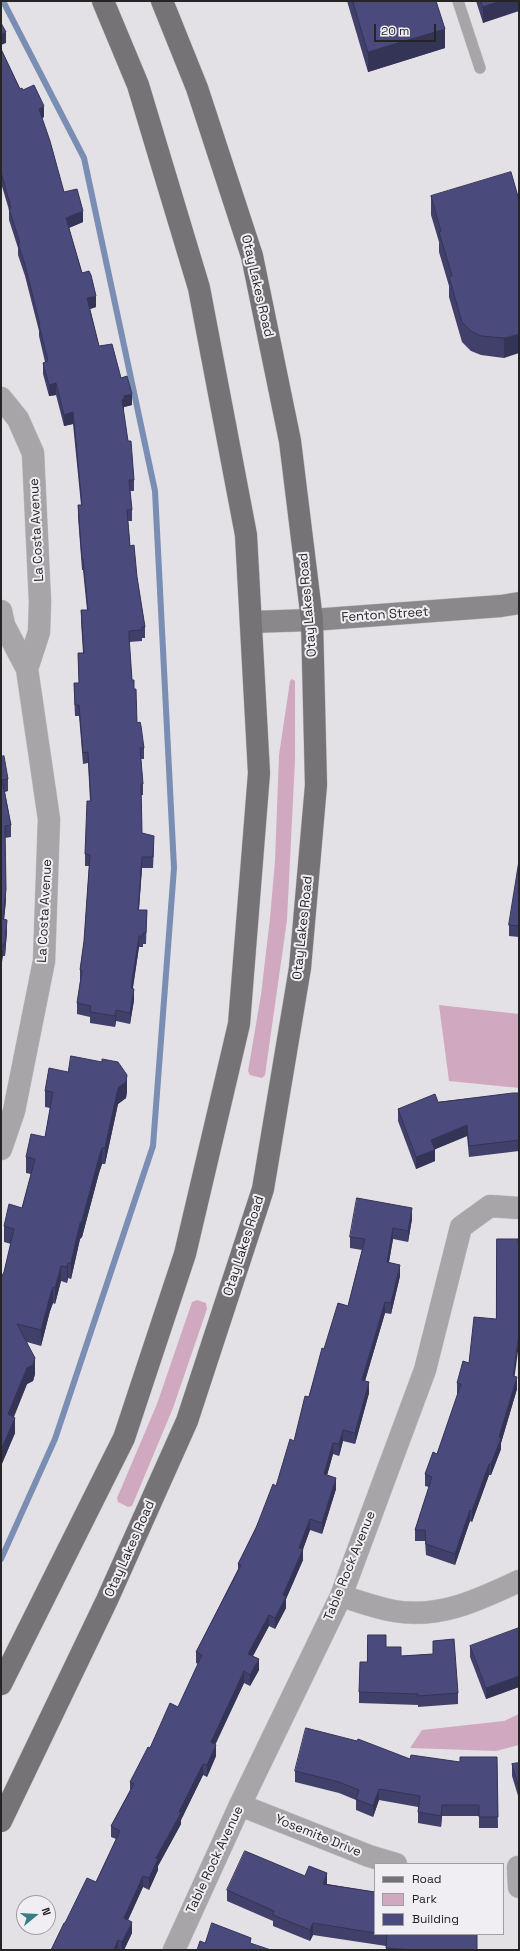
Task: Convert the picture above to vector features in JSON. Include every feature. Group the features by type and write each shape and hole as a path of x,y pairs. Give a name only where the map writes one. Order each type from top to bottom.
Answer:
{"main road":[{"path":"1,1684 124,1438 188,1239 239,1024 258,773 246,535 199,288 138,85 103,1"},
{"name":"Otay Lakes Road","path":"1,1821 107,1600 187,1421 263,1189 301,961 316,785 312,620 290,442 252,256 198,88 162,1"}],"street":[{"name":"La Costa Avenue","path":"1,394 1,399 18,419 33,454 40,632 26,669"},
{"name":"Fenton Street","path":"251,622 312,620 501,606 519,603"},
{"name":"La Costa Avenue","path":"1,611 4,625 26,669 49,819 44,961 14,1111 1,1149"},
{"name":"Table Rock Avenue","path":"174,1950 240,1805 341,1596 425,1370 461,1227 490,1206 519,1208"},
{"path":"341,1596 393,1612 412,1614 432,1613 463,1606 519,1581"},
{"name":"Yosemite Drive","path":"240,1805 369,1856 393,1863"}],"lane":[{"path":"458,1 480,68"}],"green space":[{"path":"292,679 295,681 295,760 287,920 265,1075 262,1078 250,1075 248,1071 261,995 270,918 275,861 279,755 290,681"},
{"path":"439,1005 519,1014 519,1088 449,1081"},
{"path":"197,1300 206,1303 207,1309 173,1408 132,1506 128,1507 118,1502 117,1498 157,1404 192,1302"},
{"path":"519,1714 519,1745 496,1751 410,1748 422,1730 504,1721"}],"building":[{"path":"353,1 436,1 445,29 368,52"},
{"path":"481,1 501,1 483,7"},
{"path":"1,23 6,32 1,34"},
{"path":"1,49 20,89 22,88 23,90 34,85 44,106 39,109 50,141 64,192 77,189 83,211 66,218 82,273 89,271 91,275 96,296 87,298 99,346 112,344 121,378 127,376 132,394 124,396 124,399 122,400 128,441 131,441 134,480 129,480 132,510 127,510 130,546 134,545 137,577 145,627 142,627 142,630 129,631 129,636 132,680 134,680 134,689 136,689 137,723 140,722 144,748 140,748 143,784 141,784 142,833 154,836 153,857 142,857 138,910 147,910 146,933 143,933 143,936 139,936 131,988 134,989 130,1013 116,1010 115,1016 90,1012 91,1006 77,1003 82,971 80,970 84,941 90,855 85,854 87,801 91,801 88,752 83,753 79,705 75,705 74,683 79,683 78,653 84,653 81,610 88,610 78,505 82,505 73,412 64,415 56,383 49,385 43,363 48,361 40,325 18,243 20,243 9,209 11,208 1,172"},
{"path":"511,172 519,200 519,334 504,338 481,336 471,331 462,322 449,277 452,276 439,232 441,231 431,196"},
{"path":"4,756 8,779 2,780 11,825 5,826 6,889 3,919 7,920 5,944 3,944 1,957 1,757"},
{"path":"519,861 519,926 509,925"},
{"path":"71,1056 102,1062 102,1059 118,1062 127,1075 126,1082 118,1088 105,1148 102,1148 99,1157 82,1221 80,1223 71,1263 68,1263 67,1267 61,1266 55,1288 53,1287 50,1296 41,1330 17,1324 35,1358 33,1365 27,1368 8,1414 15,1418 1,1450 1,1278 4,1272 14,1229 4,1226 9,1204 22,1208 35,1159 26,1157 31,1134 45,1137 53,1092 45,1091 49,1068 68,1072"},
{"path":"519,1093 519,1140 469,1146 467,1125 431,1140 435,1150 416,1157 398,1109 435,1094 438,1102"},
{"path":"357,1198 412,1208 408,1231 393,1228 387,1262 400,1265 391,1303 385,1302 362,1380 369,1382 355,1433 343,1430 339,1444 333,1443 324,1474 336,1478 322,1523 310,1519 299,1548 303,1549 283,1595 286,1597 275,1618 269,1615 248,1654 259,1659 250,1675 244,1671 211,1742 216,1745 207,1765 203,1764 179,1812 181,1813 156,1858 158,1859 149,1878 143,1876 124,1918 132,1922 122,1942 118,1940 114,1950 51,1950 87,1878 96,1882 120,1831 111,1826 134,1784 130,1782 148,1747 150,1748 170,1703 178,1707 202,1655 196,1652 241,1565 238,1564 256,1528 273,1484 276,1486 290,1439 294,1441 305,1396 309,1397 322,1348 324,1349 338,1303 348,1306 365,1239 350,1237"},
{"path":"497,1239 518,1239 519,1243 519,1333 513,1376 517,1377 499,1437 501,1438 491,1464 489,1464 472,1511 470,1510 455,1554 426,1544 425,1530 415,1530 432,1477 425,1474 433,1452 437,1454 461,1384 457,1383 463,1361 469,1363 474,1317 496,1319"},
{"path":"519,1628 519,1676 486,1688 470,1646"},
{"path":"368,1635 386,1635 386,1647 401,1647 401,1656 433,1654 433,1641 454,1639 458,1693 418,1696 418,1694 359,1692 360,1662 367,1662"},
{"path":"306,1728 357,1741 358,1739 410,1759 411,1755 460,1762 460,1757 497,1757 498,1817 479,1817 479,1805 442,1805 441,1816 418,1812 420,1796 379,1789 373,1806 356,1799 359,1790 339,1782 295,1771"},
{"path":"519,1763 519,1788 512,1764"},
{"path":"245,1851 305,1876 309,1866 327,1873 323,1884 374,1892 374,1933 313,1923 310,1930 273,1915 274,1911 227,1890"},
{"path":"212,1923 251,1938 250,1943 271,1950 197,1950 200,1941 205,1943"},
{"path":"387,1935 477,1935 477,1950 416,1950 386,1948"}],"waterway":[{"path":"1,1559 55,1439 153,1146 174,868 155,491 84,158 3,1"}]}
